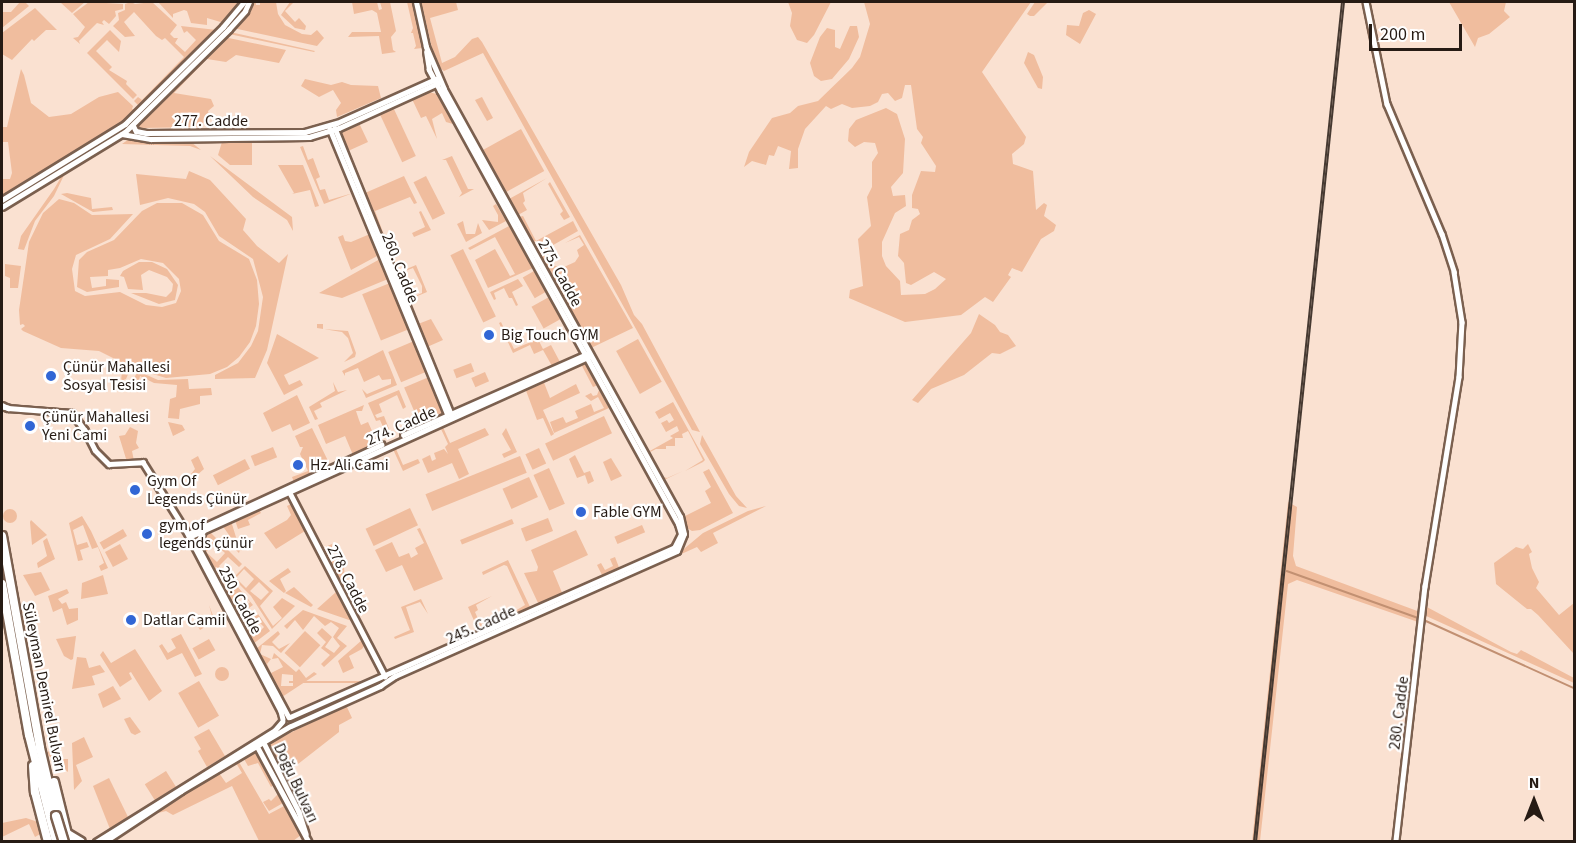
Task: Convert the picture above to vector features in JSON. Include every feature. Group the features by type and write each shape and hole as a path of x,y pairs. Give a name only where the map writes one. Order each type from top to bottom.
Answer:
{"highway":[{"name":"Süleyman Demirel Bulvarı","path":"2,536 50,841"},
{"name":"Süleyman Demirel Bulvarı","path":"2,584 18,674 62,842"},
{"path":"18,674 21,723"},
{"path":"38,755 52,776 69,842"},
{"path":"62,842 66,832"},
{"path":"66,832 81,842"}],"street":[{"path":"2,200 130,119 223,27 244,2"},
{"path":"2,207 133,125 229,29 246,10 249,2"},
{"name":"275. Cadde","path":"416,2 437,81 682,529 679,546"},
{"name":"280. Cadde","path":"1366,2 1389,110 1442,234 1454,272 1461,309 1462,342 1459,377 1425,586 1396,842"},
{"name":"277. Cadde","path":"122,134 144,138 296,138 332,128 437,81"},
{"name":"277. Cadde","path":"133,125 136,131 146,133 300,133 332,128"},
{"name":"260. Cadde","path":"332,128 450,416"},
{"name":"274. Cadde","path":"190,534 588,355"},
{"name":"250. Cadde","path":"2,406 72,413 87,431 95,450 112,465 143,462 197,544 286,719"},
{"name":"274. Cadde","path":"190,534 204,530 333,466 450,416"},
{"name":"278. Cadde","path":"288,489 386,679"},
{"path":"197,544 204,530"},
{"name":"250. Cadde","path":"190,534 286,719"},
{"name":"245. Cadde","path":"96,842 263,740 386,679 679,546"},
{"name":"245. Cadde","path":"263,740 286,719 386,679"},
{"path":"286,719 293,722 290,727 284,726 286,719"},
{"name":"Doğu Bulvarı","path":"263,740 299,812 308,840"},
{"name":"245. Cadde","path":"104,842 256,744"},
{"name":"Doğu Bulvarı","path":"256,744 308,840"}],"shaded area":[{"path":"20,2 25,2 29,6 2,28 2,12 11,12"},
{"path":"60,2 85,2 72,13"},
{"path":"89,2 123,4 123,9 115,11 116,16 109,24 104,20 102,22 104,25 97,23 79,41 80,44 73,38 78,37 85,27 73,14"},
{"path":"131,2 135,4 152,2 177,25 170,34 178,38 175,43 185,52 196,40 187,31 184,33 181,26 217,30 140,107 134,101 138,97 142,100 184,57 165,38 162,40 156,36 134,12 124,22 135,36 125,37 113,26 119,20 118,13 125,10 125,4"},
{"path":"158,2 242,2 224,23 207,18 207,25 191,23 187,11 184,10 173,14 173,18"},
{"path":"252,2 260,5 260,2 276,2 278,14 285,25 302,34 311,35 317,30 324,38 317,46 233,28"},
{"path":"290,2 293,3 285,11 295,22 299,18 306,26 305,30 295,28 281,15"},
{"path":"352,2 377,2 379,10 382,9 380,2 390,2 396,31 391,37 393,50 396,52 382,54 379,36 348,37 352,32 381,32 377,13 372,10 354,14"},
{"path":"407,2 412,2 422,48 414,49 416,46 413,33 411,33 413,28"},
{"path":"421,2 456,2 458,10 430,18 442,63 455,57 472,39 478,37 482,42 621,285 634,315 642,324 700,432 692,430 483,53 444,71 436,65"},
{"path":"788,2 831,2 814,35 807,43 797,40 790,26 792,13"},
{"path":"864,2 1031,2 982,72 1026,137 1024,144 1012,154 1013,164 1033,171 1036,210 1044,203 1047,205 1044,216 1056,225 1054,231 1041,239 1022,272 1012,268 1008,275 1011,277 993,302 985,297 961,315 905,322 849,298 850,290 863,286 858,239 871,226 867,197 872,187 872,162 878,153 875,143 864,142 855,147 848,141 849,129 856,120 886,108 897,114 905,139 903,173 891,187 893,196 905,195 906,206 895,213 882,242 882,256 886,266 900,281 901,295 925,294 946,279 934,272 911,285 906,283 904,263 898,256 900,234 909,230 912,220 920,214 918,209 912,208 912,195 921,171 935,172 936,166 921,143 923,137 917,129 911,85 905,85 902,98 895,101 888,93 882,94 878,102 870,106 852,108 842,104 831,109 826,106 805,129 798,149 798,168 789,169 791,151 778,146 774,156 769,155 766,165 752,161 744,167 749,152 772,118 790,113 798,106 818,101 852,68 860,57 870,24"},
{"path":"1035,2 1048,2 1034,16 1030,16 1027,14"},
{"path":"1449,2 1506,2 1504,11 1510,17 1489,34 1478,38 1475,47"},
{"path":"35,8 57,30 46,30 34,41 32,39 12,60 2,54 2,33"},
{"path":"1089,10 1096,14 1080,44 1066,35 1067,25 1079,26 1083,13"},
{"path":"850,26 857,26 859,37 849,59 832,79 821,81 814,76 810,63 820,37 827,28 835,30 835,47 840,49"},
{"path":"110,30 121,41 119,52 107,40 96,51 112,67 109,70 127,81 126,84 137,95 133,99 87,53"},
{"path":"230,32 315,51 229,34"},
{"path":"224,37 286,50 279,63 236,55 226,62 207,59 174,93 211,99 214,106 208,111 209,117 201,127 139,128 137,125"},
{"path":"1028,52 1034,55 1043,77 1042,89 1038,88 1024,63"},
{"path":"21,69 31,103 49,117 71,114 99,97 118,92 133,106 132,109 136,110 113,130 2,198 2,179 10,179 12,173 8,142 2,142 2,127 7,127"},
{"path":"305,79 331,85 342,82 351,85 378,86 381,98 337,117 336,110 341,103 333,90 319,97 301,86"},
{"path":"428,92 437,94 453,124 446,122 442,113 432,119 437,139 426,116 421,118 412,99"},
{"path":"482,97 493,118 487,121 475,100"},
{"path":"393,107 416,156 402,162 379,113"},
{"path":"359,123 368,142 348,151 341,136 342,130"},
{"path":"521,129 544,171 506,192 483,150"},
{"path":"129,139 143,142 191,142 201,150 190,146 122,144"},
{"path":"222,142 252,142 252,165 230,165 218,155"},
{"path":"303,146 308,160 313,158 320,177 316,179 320,190 325,189 329,200 353,193 324,204 300,147"},
{"path":"210,156 292,217 293,231 287,220 253,197"},
{"path":"452,156 468,189 474,189 459,197 462,193 446,160 442,160"},
{"path":"278,165 303,165 319,206 315,207 310,190 292,194 294,193"},
{"path":"67,169 54,196 35,221 24,250 18,249 21,236 54,189 60,179 59,175"},
{"path":"189,171 210,180 246,219 243,230 257,246 279,263 288,254 267,350 255,378 215,379 215,375 238,363 251,346 258,331 263,297 253,259 219,236 205,212 194,204 168,198 140,205 136,174 186,179"},
{"path":"404,176 417,203 414,204 410,197 375,211 389,248 386,247 365,193"},
{"path":"426,176 445,213 433,220 414,182"},
{"path":"547,178 523,193 525,201 523,203 527,210 518,215 509,199"},
{"path":"550,182 570,217 564,220 560,214 563,211 548,184"},
{"path":"61,194 91,198 92,209 112,207 113,210 93,212"},
{"path":"59,199 74,203 92,215 133,214 110,239 76,255 72,269 75,291 85,296 120,292 146,305 162,307 176,303 181,291 179,279 163,263 141,259 120,268 108,270 108,276 90,277 92,288 106,286 106,279 119,280 119,287 87,292 77,287 79,260 87,252 114,240 142,211 157,203 182,203 203,215 219,241 249,259 257,280 259,304 256,326 250,342 239,357 227,367 210,374 166,378 133,368 99,351 61,348 23,331 21,329 25,326 20,325 19,310 29,242 43,213"},
{"path":"496,204 506,221 489,230 482,220 498,222 498,215 493,206"},
{"path":"421,211 431,230 414,237 412,233 425,227 419,212"},
{"path":"523,216 536,241 573,221 578,231 539,253 519,217"},
{"path":"463,221 466,234 475,234 478,223 482,233 466,242 457,224"},
{"path":"509,226 533,268 488,288 475,260 495,249 510,276 515,274 495,237 470,250 468,248"},
{"path":"370,234 379,255 351,270 338,237 343,235 345,241 351,242"},
{"path":"580,235 633,328 591,348 541,257 556,249 554,256 546,261 549,265 564,267 575,262 579,256 577,250 584,245 579,237 565,243"},
{"path":"463,249 496,316 483,323 450,255"},
{"path":"380,259 388,279 342,298 319,293"},
{"path":"139,262 152,262 167,269 178,285 175,300 159,304 131,293 166,297 172,291 173,284 167,277 149,270 141,275 143,290 128,289 124,277 120,276 123,271"},
{"path":"5,264 21,266 18,288 10,288 10,278 5,276"},
{"path":"416,265 427,292 408,300 403,287 405,286 410,298 422,293 422,286 413,268 400,273 404,283 401,284 397,273"},
{"path":"534,271 546,292 535,298 523,278"},
{"path":"518,279 523,286 512,292 518,305 516,306 512,298 509,298 504,288 494,293 496,299 494,300 490,292"},
{"path":"390,283 409,329 381,341 362,294"},
{"path":"549,297 561,319 544,329 532,307"},
{"path":"979,314 995,325 1000,332 1008,335 1016,346 1000,354 992,353 964,375 931,389 918,403 912,400 971,333"},
{"path":"431,319 443,340 427,347 418,324"},
{"path":"501,322 514,349 538,339 543,349 551,345 560,362 552,366 543,350 534,354 530,345 513,353 499,323"},
{"path":"317,324 323,324 323,329 317,328"},
{"path":"324,329 348,331 356,353 355,357 344,362 353,353 348,338 342,332"},
{"path":"277,334 319,358 284,375 289,385 300,380 303,385 284,395 267,363"},
{"path":"638,339 662,382 640,394 616,351"},
{"path":"414,341 427,371 401,382 388,352"},
{"path":"383,350 397,385 366,398 362,389 367,394 391,384 391,379 382,380 379,375 364,382 358,368 345,373 345,376 342,371"},
{"path":"115,361 158,380 188,379 189,389 211,388 212,395 200,396 200,404 180,409 179,419 168,418 170,399 176,397 177,385 154,383 140,376 138,384 133,382 136,374 129,372 126,379 121,381 122,371 114,367"},
{"path":"585,362 598,385 593,387 582,366 546,382 545,379"},
{"path":"471,363 474,371 456,378 453,370"},
{"path":"485,372 489,381 475,387 471,378"},
{"path":"429,377 444,413 419,423 404,388"},
{"path":"543,380 550,398 576,384 580,393 543,410 554,434 551,436 543,418 537,420 525,388"},
{"path":"333,382 338,392 347,390 320,403 322,407 314,411 318,419 315,420 309,407 335,391"},
{"path":"399,390 406,407 403,409 397,395 379,404 382,412 375,415 377,418 384,416 391,434 387,436 380,420 376,421 368,403"},
{"path":"599,390 609,408 554,433 550,422 563,417 566,423 578,418 575,411 591,404 594,412 604,408 598,397 591,401 585,396 591,393 593,396 597,395"},
{"path":"297,395 310,423 293,431 290,424 272,432 263,413"},
{"path":"673,402 705,460 685,471 703,460 688,431 682,434 683,438 675,438 675,446 666,446 666,449 656,449 650,452 663,477 667,478 683,471 666,479 662,478 648,452 673,438 670,436 679,431 677,426 666,432 661,423 674,420 670,413 659,419 655,412"},
{"path":"364,405 362,411 356,411 359,420 361,425 368,422 378,444 353,455 345,436 326,444 318,425"},
{"path":"604,416 612,433 553,461 545,443"},
{"path":"168,422 182,425 185,430 173,436"},
{"path":"442,425 450,443 485,428 489,435 458,449 469,474 459,479 452,463 428,473 422,459 430,455 432,461 436,459 434,453 444,449 448,454 445,447 448,444 441,429 396,449 403,465 418,459 420,463 403,471 392,447"},
{"path":"130,427 138,431 136,443 139,448 132,451 134,461 127,462 119,436 125,435"},
{"path":"312,428 330,465 294,482 292,477 308,471 300,454 303,447 300,447 295,436"},
{"path":"506,428 517,452 504,458 502,454 511,450 502,434"},
{"path":"702,435 736,496 747,508 739,506 729,494 700,444"},
{"path":"273,447 277,457 255,466 251,456"},
{"path":"539,448 546,463 533,470 525,454"},
{"path":"575,455 584,473 590,471 594,481 588,484 585,475 577,478 569,459"},
{"path":"198,456 204,469 196,476 196,481 191,474 195,469 191,460"},
{"path":"520,456 527,473 432,511 425,494"},
{"path":"611,458 622,476 611,481 603,462"},
{"path":"245,459 250,469 218,485 213,475"},
{"path":"549,468 565,504 549,511 533,475"},
{"path":"709,469 733,513 700,530 692,531 687,528 683,517 711,503 705,491 711,487 703,472"},
{"path":"529,477 538,497 511,509 503,489"},
{"path":"1288,502 1297,507 1293,556 1296,566 1420,612 1418,622 1297,580 1288,584 1260,841 1252,842"},
{"path":"291,504 305,531 276,549 264,533 287,520 291,515 287,506"},
{"path":"766,506 713,533 718,543 701,552 697,547 639,573 638,571 679,553 703,533 748,511"},
{"path":"410,508 418,525 374,546 366,529"},
{"path":"10,509 15,511 17,516 15,521 10,523 5,521 3,516 5,511"},
{"path":"259,509 261,513 248,520 250,525 238,529 235,520"},
{"path":"82,516 91,531 108,568 101,571 99,566 104,563 98,547 92,549 83,525 73,530 77,545 87,542 89,547 80,550 83,560 78,561 69,523"},
{"path":"548,518 553,531 526,541 521,528"},
{"path":"512,519 514,524 462,545 460,540"},
{"path":"31,520 47,535 32,545 30,522"},
{"path":"231,521 239,553 225,539 229,535 222,525"},
{"path":"642,525 645,532 618,544 614,537"},
{"path":"420,528 443,579 414,591 402,565 386,572 375,550 392,542 399,557 409,553 411,558 418,554 415,548 424,543 417,529"},
{"path":"123,529 127,536 104,549 100,542"},
{"path":"576,530 588,555 553,571 563,595 539,605 524,573 537,571 538,567 531,550"},
{"path":"209,531 242,564 239,567 228,557 219,566 230,576 221,586 200,545 201,539","holes":["215,544 225,553 217,562 206,552"]},
{"path":"47,538 55,559 38,568 37,563 47,556 43,541"},
{"path":"120,544 128,559 113,567 105,552"},
{"path":"332,544 334,554 344,566 345,582 358,607 356,610 323,548"},
{"path":"1528,544 1532,552 1529,554 1532,568 1539,582 1536,588 1559,615 1574,603 1574,654 1538,615 1496,584 1494,563 1516,547 1523,549"},
{"path":"2,547 37,747 35,747 2,569"},
{"path":"615,557 620,570 603,577 597,565 601,563 605,570 613,566 610,559"},
{"path":"508,560 531,609 512,617 510,614 525,605 507,566 504,565 483,575 482,572"},
{"path":"245,566 273,591 260,606 273,626 282,618 273,607 282,598 295,606 272,629 251,596 233,578","holes":["244,569 254,579 246,588 236,578","259,582 269,592 261,600 250,591"]},
{"path":"288,568 291,572 280,579 286,591 284,593 269,581"},
{"path":"41,572 50,590 35,596 23,575"},
{"path":"103,575 108,594 81,599 82,583"},
{"path":"231,579 253,605 238,616 223,588","holes":["240,593 250,602 242,611 232,601"]},
{"path":"294,587 313,605 311,607 285,593"},
{"path":"67,589 69,593 58,599 62,604 66,602 69,609 78,608 78,620 67,625 62,608 53,612 48,596"},
{"path":"336,592 347,613 352,621 317,609"},
{"path":"492,596 476,605 478,610 475,612 479,621 486,618 490,623 507,615 508,619 479,632 468,607"},
{"path":"421,599 428,614 420,602 406,607 414,632 395,639 394,637 410,630 401,607"},
{"path":"209,605 215,621 200,630 196,623 191,622 212,616"},
{"path":"1425,606 1511,652 1517,654 1521,650 1574,678 1574,683 1424,615"},
{"path":"303,610 347,626 337,638 347,646 324,667 321,664 330,655 321,648 326,642 317,633 322,628 332,637 325,647 334,653 340,646 333,637 339,628 331,622 325,626 314,616 303,630 295,620 287,629 284,626"},
{"path":"19,614 28,617 31,633 24,641"},
{"path":"258,614 270,631 253,644 243,625 248,621 245,626 255,636 264,627 254,617"},
{"path":"278,631 280,634 272,642 279,649 290,643 281,653 273,646 262,645 260,654 271,659 267,664 271,673 283,667 278,658 272,659 274,653 296,672 299,669 306,678 314,672 317,674 282,697 256,649","holes":["282,674 293,675 293,686 281,686"]},
{"path":"305,631 320,645 300,667 285,653"},
{"path":"181,634 202,674 195,677 182,653 167,660 159,646 162,644 168,653 176,648 171,639"},
{"path":"76,636 71,660 64,656 56,639"},
{"path":"209,639 215,650 199,660 192,648"},
{"path":"362,640 364,646 362,649 349,656 354,668 343,673 338,661"},
{"path":"135,649 162,691 149,701 131,672 129,673 132,679 120,687 100,655 103,651 111,663"},
{"path":"27,654 36,693 39,717 38,717"},
{"path":"77,657 86,658 89,668 100,665 105,672 92,676 95,685 72,689"},
{"path":"222,667 227,669 229,674 227,679 222,681 217,679 215,674 217,669"},
{"path":"199,681 219,716 198,728 178,693"},
{"path":"289,681 382,681 382,683 289,683"},
{"path":"113,686 121,699 103,708 98,694"},
{"path":"346,705 352,718 339,725 339,732 284,775 268,744"},
{"path":"130,717 141,732 135,735 131,733 124,719"},
{"path":"209,729 225,756 207,767 198,751 201,749 194,737"},
{"path":"84,737 93,757 76,765 82,781 74,790 72,743"},
{"path":"57,749 59,759 68,759 68,772 47,752"},
{"path":"255,752 275,784 271,787 258,763 248,766 244,759"},
{"path":"239,762 269,814 286,805 301,835 293,841 259,841 232,786 173,815 166,811 158,813 157,811 219,773 226,783 242,773 236,763"},
{"path":"166,771 176,787 155,800 145,784"},
{"path":"109,778 128,817 110,829 93,786"},
{"path":"278,794 283,803 269,811 263,802 269,799 271,801"},
{"path":"26,818 38,822 42,833 35,837 29,824 2,837 2,823"}],"waterway":[{"path":"1254,842 1283,570"},
{"path":"1287,571 1418,618"},
{"path":"1424,620 1574,688"}],"railway":[{"path":"1255,842 1343,2"}],"place":[{"name":"Big Touch GYM","path":"489,335"},
{"name":"Çünür Mahallesi Sosyal Tesisi","path":"51,376"},
{"name":"Çünür Mahallesi Yeni Cami","path":"30,426"},
{"name":"Hz. Ali Cami","path":"298,465"},
{"name":"Gym Of Legends Çünür","path":"135,490"},
{"name":"Fable GYM","path":"581,512"},
{"name":"gym of legends çünür","path":"147,534"},
{"name":"Datlar Camii","path":"131,620"}]}
